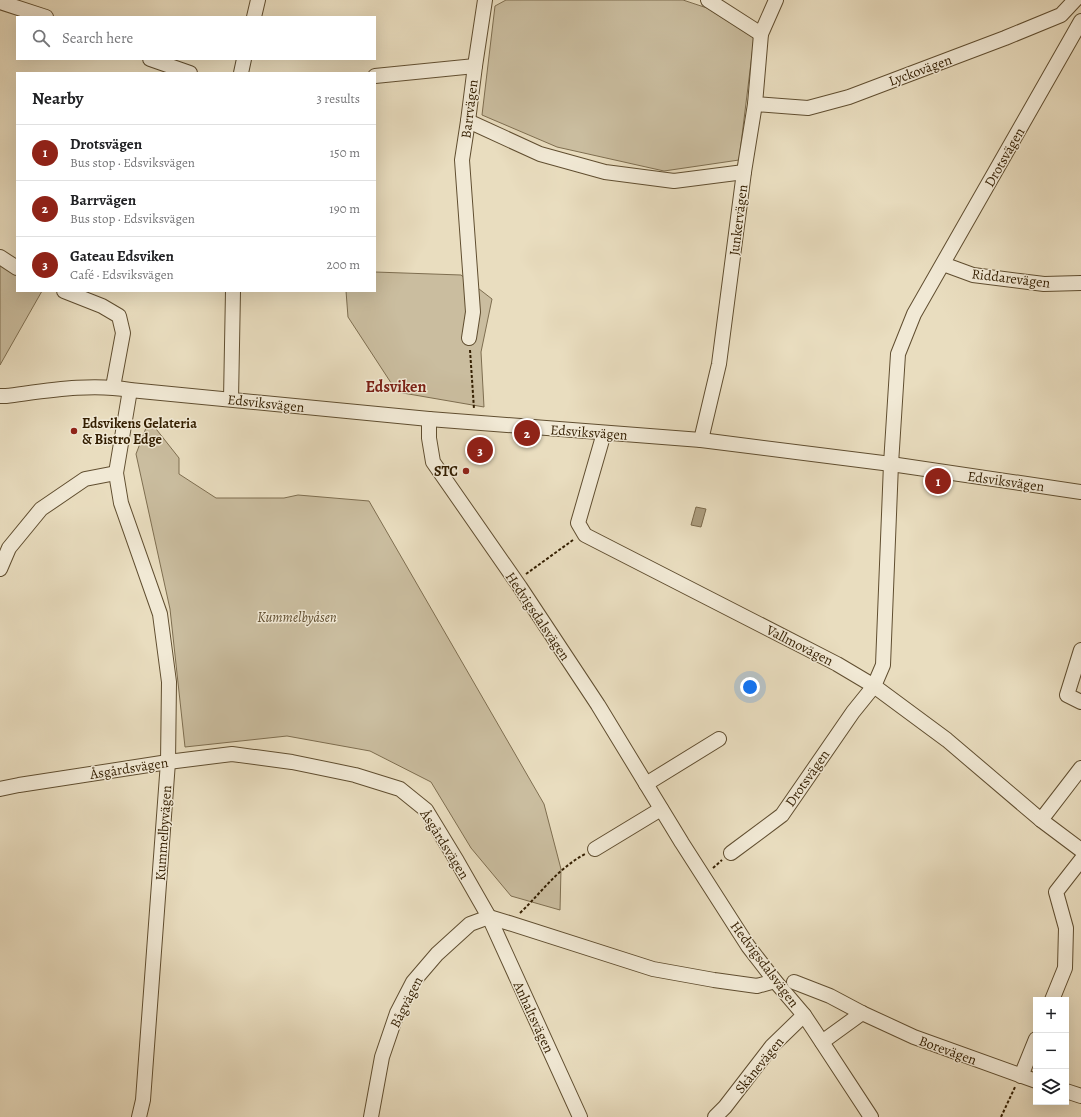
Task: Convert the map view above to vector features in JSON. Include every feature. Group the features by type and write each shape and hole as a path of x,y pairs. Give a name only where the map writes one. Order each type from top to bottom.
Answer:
{"street":[{"path":"254,16 258,0"},
{"path":"708,0 761,34"},
{"name":"Junkervägen","path":"701,440 719,364 754,104 761,34 776,0"},
{"name":"Lyckovägen","path":"754,104 808,108 849,97 1062,15 1075,0"},
{"name":"Barrvägen","path":"469,338 473,312 462,160 475,66 487,1"},
{"path":"0,2 43,16"},
{"name":"Drotsvägen","path":"730,853 782,814 853,712 874,686 883,665 890,464 898,354 914,314 1081,21"},
{"path":"153,60 187,72"},
{"path":"241,72 244,60"},
{"path":"376,76 475,66"},
{"path":"468,121 540,154 605,172 674,181 744,172"},
{"path":"0,257 16,267"},
{"name":"Riddarevägen","path":"943,264 973,275 1044,284 1081,283"},
{"path":"67,292 102,306 119,316 123,333 113,387"},
{"path":"231,399 233,292"},
{"name":"Edsviksvägen","path":"0,396 64,389 113,387 130,390 429,419 701,440 890,464 1081,492"},
{"name":"Kummelbyvägen","path":"130,390 116,474 121,504 160,614 169,682 168,762 143,1092 139,1117"},
{"name":"Hedvigsdalsvägen","path":"429,419 428,438 433,462 516,581 598,705 661,809 748,946 804,1015 871,1117"},
{"path":"583,533 578,523 604,433"},
{"path":"0,569 9,548 41,509 85,479 116,474"},
{"name":"Vallmovägen","path":"583,533 836,664 874,686 947,740 1041,820 1081,850"},
{"path":"1081,650 1067,695 1081,702"},
{"path":"646,784 719,739"},
{"name":"Åsgårdsvägen","path":"0,789 168,762 232,754 292,762 355,775 400,789 426,810 457,860 489,917"},
{"path":"1041,820 1081,768"},
{"path":"595,849 661,809"},
{"path":"1053,997 1066,968 1066,928 1056,892 1081,860"},
{"path":"489,917 653,969 757,986 775,981"},
{"name":"Bågvägen","path":"371,1117 382,1058 397,1013 413,982 437,954 470,924 489,917"},
{"name":"Anhaltsvägen","path":"489,917 580,1117"},
{"name":"Borevägen","path":"794,982 830,996 862,1013 914,1037 1033,1080"},
{"path":"822,1042 862,1013"},
{"name":"Skånevägen","path":"715,1117 725,1107 772,1046 804,1015"},
{"path":"1021,1076 1033,1046"},
{"path":"1069,1092 1081,1096"}],"path":[{"path":"469,338 474,408 471,422"},
{"path":"516,581 583,533"},
{"path":"509,923 556,875 573,861 595,849"},
{"path":"703,876 730,853"},
{"path":"1001,1117 1021,1076"}],"green space":[{"path":"506,0 683,0 707,8 754,38 739,160 664,171 557,147 482,115 495,6"},
{"path":"0,261 16,271 16,292 41,292 0,365"},
{"path":"376,272 461,275 492,299 481,352 484,407 397,392 348,317 346,292 376,292"},
{"name":"Kummelbyåsen","path":"149,420 179,458 179,474 216,498 284,498 298,495 369,501 544,804 561,869 560,910 511,896 471,848 431,782 370,751 287,736 185,747 170,609 136,454"}],"shaded area":[{"path":"696,507 706,509 701,527 691,525"}],"place":[{"name":"Edsvikens Gelateria & Bistro Edge","path":"74,431"},
{"name":"Barrvägen","path":"527,433"},
{"name":"Gateau Edsviken","path":"480,450"},
{"name":"STC","path":"466,471"},
{"name":"Drotsvägen","path":"938,481"}],"district":[{"name":"Edsviken","path":"396,386"}]}
